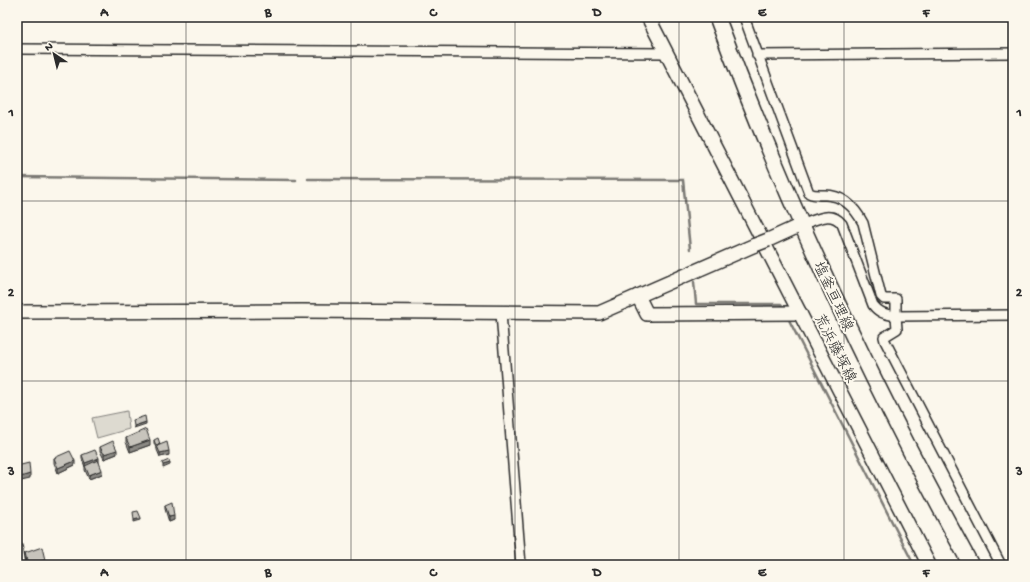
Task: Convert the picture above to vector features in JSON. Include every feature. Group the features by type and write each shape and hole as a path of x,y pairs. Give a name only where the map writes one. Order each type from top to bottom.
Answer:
{"main road":[{"name":"塩釜亘理線","path":"717,17 740,80 801,226 915,462 970,565"}],"street":[{"path":"17,49 667,53 648,17"},
{"path":"744,17 809,193 816,196 835,196 844,200 858,213 881,296 884,299 896,299 897,329 884,337 885,342 1001,565"},
{"name":"荒浜藤塚線","path":"667,53 929,565"},
{"path":"757,55 1013,53"},
{"path":"17,312 599,312 822,216 830,216 842,224 873,305 877,311 883,314 896,316 1013,315"},
{"path":"638,296 647,314 800,313"},
{"path":"501,313 521,565"},
{"path":"17,548 20,565"}],"shaded area":[{"path":"127,411 129,429 97,438 92,418"}],"building":[{"path":"145,416 146,422 134,426 133,420"},
{"path":"146,429 150,440 130,447 126,438"},
{"path":"158,438 160,444 156,446 154,440"},
{"path":"113,441 117,450 104,454 100,447"},
{"path":"167,442 169,451 160,453 157,446"},
{"path":"95,450 99,458 85,463 82,455"},
{"path":"70,451 75,461 58,468 54,458"},
{"path":"98,460 102,470 89,475 85,466"},
{"path":"169,460 170,463 163,465 162,463"},
{"path":"29,463 30,474 17,478 17,466"},
{"path":"172,502 174,516 169,517 165,505"},
{"path":"138,511 141,518 134,520 133,512"},
{"path":"42,547 45,560 28,565 25,553"}],"waterway":[{"path":"17,177 296,180"},
{"path":"308,179 683,180 690,249"},
{"path":"694,282 696,304 781,304 784,308"},
{"path":"789,320 914,565"}]}
